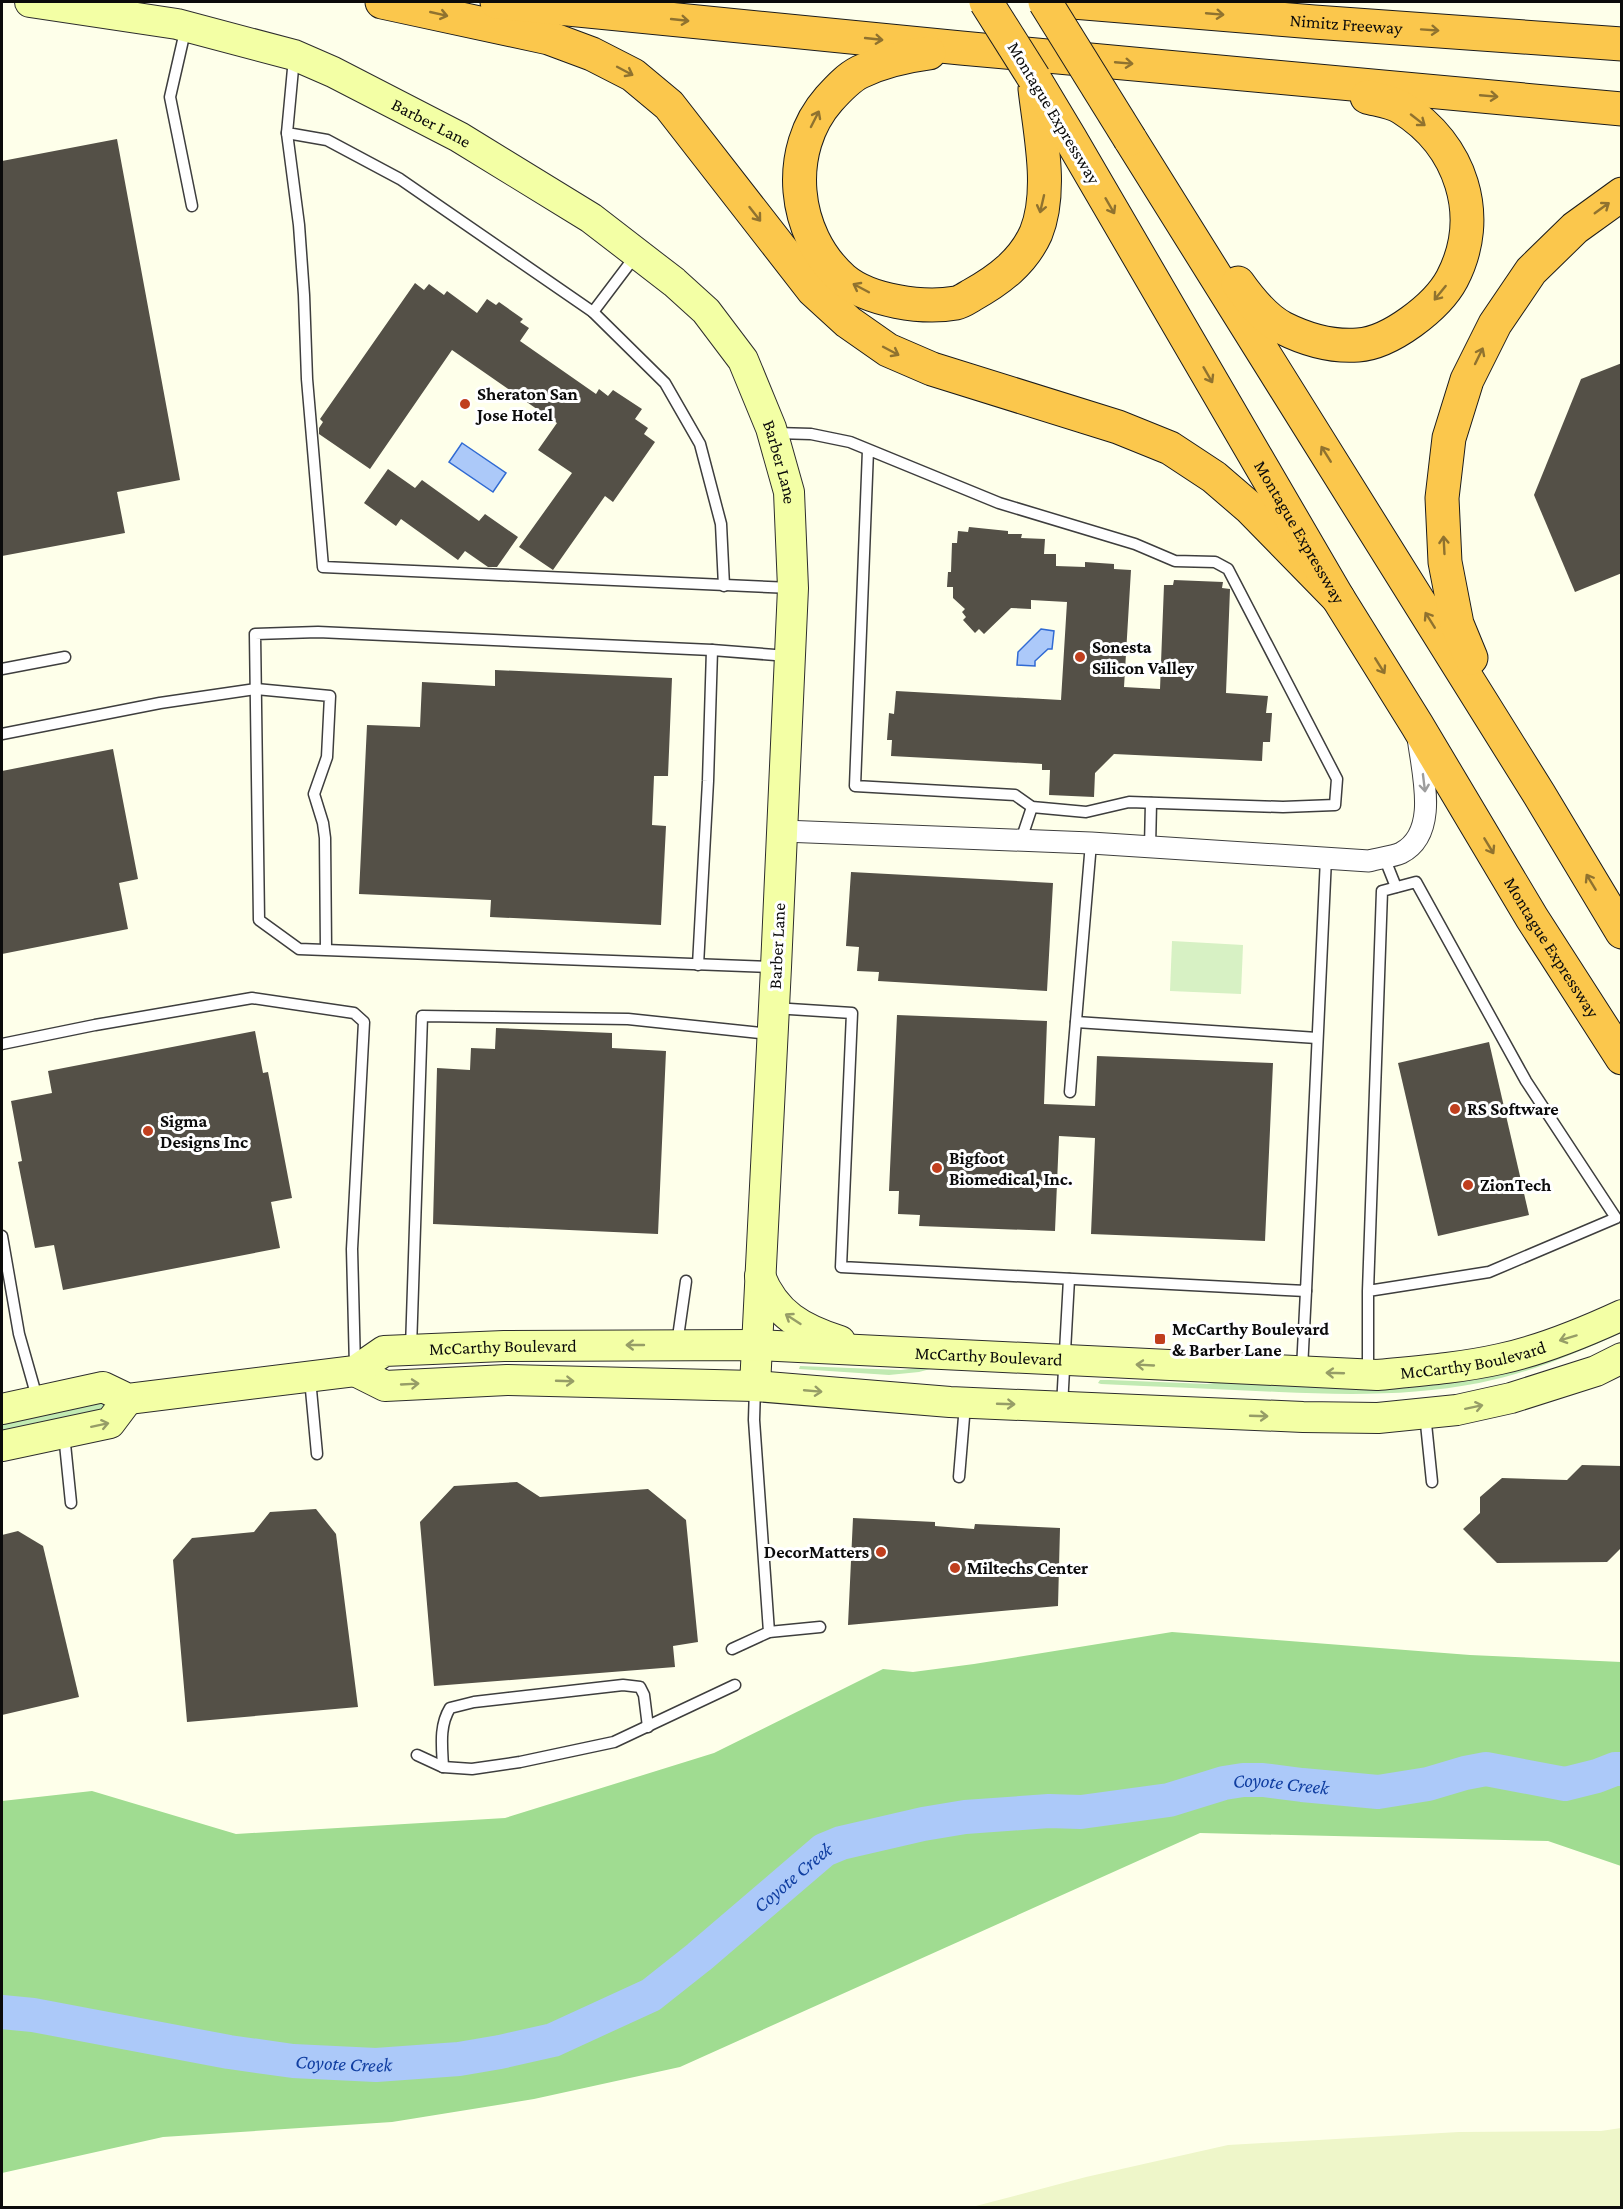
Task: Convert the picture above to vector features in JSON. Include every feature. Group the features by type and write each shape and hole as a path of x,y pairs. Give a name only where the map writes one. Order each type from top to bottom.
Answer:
{"highway":[{"path":"382,2 549,38 592,54 633,75 669,105 813,290 848,322 888,350 932,369 1118,427 1170,448 1214,477 1250,508 1338,598"},
{"path":"496,2 1622,109"},
{"name":"Montague Expressway","path":"986,2 1034,78 1056,142 1417,724 1532,918 1622,1058"},
{"path":"1045,2 1539,794 1622,932"},
{"name":"Nimitz Freeway","path":"1072,2 1622,44"},
{"path":"962,48 908,56 859,72 839,87 821,108 809,131 799,159 801,208 823,256 844,279 877,297 914,305 958,303 995,283 1014,266 1036,233 1056,142"},
{"path":"1130,139 1260,311 1281,327 1317,342 1359,345 1396,333 1425,312 1451,279 1467,236 1466,202 1455,163 1431,131 1400,106 1305,79"},
{"path":"1539,794 1480,679 1457,624 1445,562 1442,498 1449,438 1467,380 1490,333 1531,271 1575,228 1622,194"}],"main road":[{"name":"Barber Lane","path":"30,2 186,27 294,55 333,72 459,137 591,219 674,282 698,304 743,360 773,433 789,492 793,588 755,1386"},
{"path":"760,1276 767,1293 786,1316 820,1335 865,1350"},
{"name":"McCarthy Boulevard","path":"128,1399 355,1371 384,1351 504,1346 756,1345 1368,1375 1450,1369 1502,1359 1580,1335 1622,1316"},
{"name":"McCarthy Boulevard","path":"355,1371 385,1386 507,1380 755,1386 1062,1407 1378,1418 1457,1410 1511,1398 1617,1364"},
{"path":"2,1409 103,1387 128,1399 110,1423 2,1446"}],"street":[{"path":"783,831 1090,843 1369,861 1393,855 1420,836 1427,809 1417,724"}],"lane":[{"path":"186,27 170,97 192,206"},
{"path":"294,55 287,133 299,225 304,295 306,379 323,567 793,588"},
{"path":"287,133 327,140 400,178 593,312 665,383 700,444 721,524 724,586"},
{"path":"593,312 637,254"},
{"path":"773,433 811,434 850,442 999,503 1136,544 1175,561 1215,562 1228,569 1337,779 1335,805 1282,807 1129,802 1086,812 1032,807 1015,795 855,786 868,450"},
{"path":"776,967 299,949 259,920 255,634 318,632 712,650 790,657"},
{"path":"698,965 708,781 712,650"},
{"path":"2,669 65,657"},
{"path":"2,734 160,703 256,689 330,696 327,757 314,794 325,837 326,950"},
{"path":"1150,847 1151,802"},
{"path":"1021,840 1032,807"},
{"path":"1070,1092 1090,843"},
{"path":"1393,855 1396,887"},
{"path":"1301,1372 1326,858"},
{"path":"1368,1291 1489,1272 1616,1218 1526,1081 1416,882 1382,891 1368,1291 1368,1375"},
{"path":"2,1044 95,1025 252,998 354,1013 364,1022 352,1249 355,1371"},
{"path":"411,1350 422,1016 774,1022 852,1013 842,1267 1306,1291"},
{"path":"1076,1022 1317,1038"},
{"path":"2,1236 19,1334 38,1401"},
{"path":"1062,1407 1070,1279"},
{"path":"677,1345 686,1281"},
{"path":"310,1376 317,1454"},
{"path":"755,1386 754,1419 770,1632"},
{"path":"959,1477 965,1402"},
{"path":"1425,1413 1432,1482"},
{"path":"64,1433 71,1503"},
{"path":"732,1650 770,1632 820,1627"},
{"path":"443,1767 444,1718 450,1708 474,1702 622,1685 640,1687 644,1695 648,1727"},
{"path":"417,1755 443,1767 472,1769 520,1762 614,1742 735,1685"}],"green space":[{"path":"1172,941 1243,945 1241,994 1170,991"},
{"path":"1621,1328 1621,1333 1534,1368 1479,1383 1429,1390 1379,1394 1329,1394 1098,1383 1100,1380 1110,1380 1207,1384 1242,1379 1339,1383"},
{"path":"935,1363 934,1368 919,1372 889,1375 799,1369 800,1366 901,1370"},
{"path":"95,1397 110,1407 2,1431 2,1425"},
{"path":"1172,1632 1470,1655 1621,1662 1621,1866 1548,1841 1200,1833 680,2067 534,2099 392,2122 163,2137 2,2173 2,1801 92,1791 236,1834 505,1818 714,1753 883,1669 913,1672"},
{"path":"1621,2128 1621,2207 972,2207 1086,2177 1228,2145 1459,2132 1601,2131"}],"water":[{"path":"462,443 506,473 493,492 449,462"},
{"path":"1041,629 1054,631 1052,649 1048,649 1035,661 1035,666 1017,665 1018,652"}],"building":[{"path":"117,139 180,480 117,492 125,533 2,556 2,161"},
{"path":"415,283 424,290 429,284 444,295 447,291 477,313 487,299 496,305 499,302 523,319 520,322 529,328 520,341 596,394 599,389 608,396 613,390 642,409 635,419 648,428 644,434 655,442 613,502 605,496 553,570 519,547 572,473 538,450 557,423 452,350 370,469 319,434 319,428 323,422 320,419"},
{"path":"1622,363 1622,573 1575,592 1534,495 1581,379"},
{"path":"388,469 415,488 422,480 479,521 485,514 518,537 497,567 488,567 465,551 458,560 401,519 396,526 364,503"},
{"path":"969,527 1008,531 1008,534 1022,534 1021,538 1045,539 1044,554 1056,554 1056,566 1085,567 1085,562 1114,564 1114,569 1131,570 1124,687 1160,689 1164,585 1173,585 1174,580 1223,582 1222,588 1230,589 1226,693 1268,696 1266,713 1272,713 1270,742 1263,742 1262,761 1114,754 1095,773 1094,797 1049,795 1050,770 1042,770 1042,764 891,756 892,740 887,740 889,713 894,714 896,691 1061,700 1067,602 1031,600 1031,609 1011,608 984,634 979,629 975,633 963,620 966,617 962,612 965,609 953,598 953,587 947,587 948,572 951,572 952,543 957,543 958,531 968,532"},
{"path":"495,670 672,678 668,776 654,776 652,825 666,826 661,925 490,917 491,900 359,894 367,725 420,727 422,682 495,686"},
{"path":"113,749 138,879 119,883 128,929 2,954 2,771"},
{"path":"851,872 1053,883 1047,991 878,981 879,972 857,971 859,947 846,946"},
{"path":"897,1015 1047,1021 1044,1104 1095,1106 1097,1056 1273,1063 1265,1241 1091,1234 1095,1138 1059,1136 1055,1231 919,1226 920,1215 898,1214 899,1191 889,1191"},
{"path":"496,1028 612,1033 612,1048 666,1051 658,1234 433,1224 437,1068 470,1070 471,1048 495,1049"},
{"name":"Sigma Designs Inc","path":"255,1031 263,1073 268,1072 292,1198 271,1202 280,1248 63,1290 54,1245 35,1248 18,1162 22,1161 11,1101 52,1093 48,1071"},
{"path":"1489,1042 1529,1215 1438,1236 1398,1063"},
{"path":"1582,1465 1622,1466 1622,1547 1607,1562 1497,1563 1463,1529 1480,1513 1480,1497 1502,1478 1567,1480"},
{"path":"517,1482 540,1497 648,1489 686,1520 698,1642 673,1646 675,1667 434,1686 420,1522 454,1486"},
{"path":"316,1509 336,1534 358,1707 187,1722 173,1560 192,1538 254,1532 270,1512"},
{"name":"Miltechs Center","path":"853,1518 935,1522 935,1526 974,1529 975,1524 1060,1528 1058,1606 848,1625"},
{"path":"18,1531 43,1546 79,1697 2,1715 2,1535"}],"waterway":[{"name":"Coyote Creek","path":"2,2012 33,2015 229,2052 293,2061 376,2065 459,2059 553,2040 651,1995 824,1850 841,1843 965,1817 1049,1811 1081,1812 1169,1800 1224,1783 1243,1780 1378,1792 1428,1784 1486,1769 1565,1784 1622,1769"}],"place":[{"name":"Sheraton San Jose Hotel","path":"465,404"},
{"name":"Sonesta Silicon Valley","path":"1080,657"},
{"name":"RS Software","path":"1455,1109"},
{"name":"Sigma Designs Inc","path":"148,1131"},
{"name":"Bigfoot Biomedical, Inc.","path":"937,1168"},
{"name":"ZionTech","path":"1468,1185"},
{"name":"McCarthy Boulevard & Barber Lane","path":"1160,1339"},
{"name":"DecorMatters","path":"881,1552"},
{"name":"Miltechs Center","path":"955,1568"}]}
